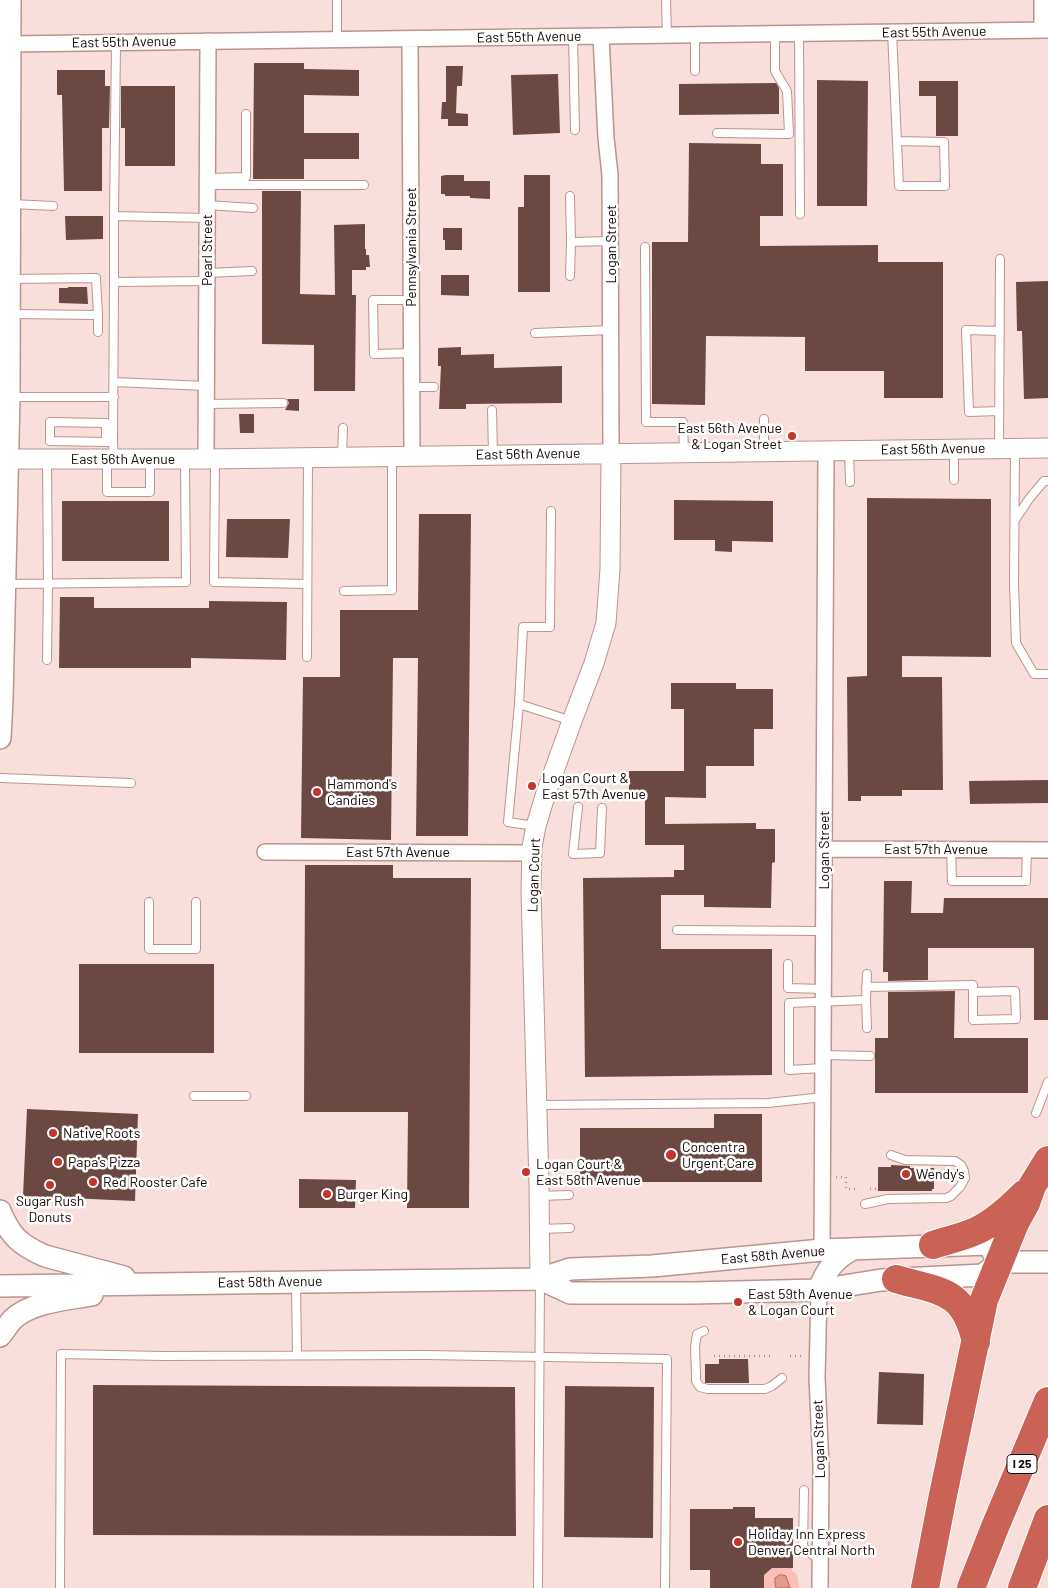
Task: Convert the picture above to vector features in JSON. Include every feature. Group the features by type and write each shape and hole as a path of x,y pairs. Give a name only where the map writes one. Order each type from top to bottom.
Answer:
{"highway":[{"path":"925,1588 984,1300 1015,1223 1026,1203 1032,1186 1048,1160"},
{"path":"933,1245 975,1232 984,1227 1008,1210 1032,1186"},
{"path":"896,1279 942,1292 958,1301 970,1319 976,1342"},
{"name":"I 25","path":"971,1588 1048,1401"},
{"path":"1022,1588 1048,1519"}],"main road":[{"path":"0,738 7,459 6,325 10,279 5,230 10,204 5,175 5,107 10,44 10,0"},
{"path":"0,1211 12,1235 34,1252 151,1284"},
{"name":"East 58th Avenue","path":"0,1286 540,1279 570,1269 652,1266 822,1250 933,1245 988,1244 999,1262 983,1275 881,1280 819,1290 570,1293 540,1279"},
{"path":"819,1290 830,1267 842,1255 853,1249"},
{"path":"999,1262 1043,1262"},
{"path":"0,1336 13,1319 26,1311 48,1303 151,1284"}],"street":[{"path":"1042,0 1045,30"},
{"name":"East 55th Avenue","path":"10,44 1045,30"},
{"name":"Logan Street","path":"601,36 606,138 610,175 611,452"},
{"name":"Pennsylvania Street","path":"410,39 412,456"},
{"name":"Pearl Street","path":"208,41 206,404 210,459"},
{"name":"East 56th Avenue","path":"7,459 46,459 110,450 150,459 210,459 611,452 1048,448"},
{"name":"Logan Street","path":"822,1250 826,450"},
{"name":"Logan Court","path":"540,1279 540,1196 531,891 532,853 536,826 546,793 594,663 606,623 610,569 611,452"},
{"name":"East 57th Avenue","path":"824,849 1048,850"},
{"name":"East 57th Avenue","path":"265,852 532,853"},
{"name":"Logan Street","path":"819,1290 817,1378 821,1466 820,1588"}],"lane":[{"path":"337,0 337,40"},
{"path":"666,0 667,35"},
{"path":"892,32 898,186 946,186 944,142 897,140"},
{"path":"799,33 800,214"},
{"path":"717,133 789,134 787,91 776,71 775,34"},
{"path":"695,35 695,72"},
{"path":"573,36 575,130"},
{"path":"116,42 114,397 107,492 150,492 150,459"},
{"path":"207,181 246,177 246,114"},
{"path":"207,181 364,185"},
{"path":"570,196 570,276"},
{"path":"10,204 53,206"},
{"path":"114,216 253,208"},
{"path":"571,242 611,241"},
{"path":"645,247 646,422 683,422 684,452"},
{"path":"1000,259 999,411 1007,448 1015,520 1014,584 1016,644 1034,674 1048,674"},
{"path":"114,282 207,278 252,271"},
{"path":"10,279 96,278 98,332"},
{"path":"412,300 373,300 373,309 374,354 412,353"},
{"path":"6,325 98,315"},
{"path":"535,333 611,330"},
{"path":"999,411 969,412 966,330 1000,331"},
{"path":"114,382 206,386"},
{"path":"412,387 434,387"},
{"path":"6,406 114,397"},
{"path":"206,404 283,403"},
{"path":"492,410 493,454"},
{"path":"764,419 764,451"},
{"path":"50,422 106,423 110,450 50,441 50,422"},
{"path":"342,457 343,428"},
{"path":"954,449 954,480"},
{"path":"849,450 850,482"},
{"path":"344,591 392,590 392,456"},
{"path":"307,657 308,457"},
{"path":"46,459 48,584 46,660"},
{"path":"5,584 186,582 185,459"},
{"path":"210,459 214,582 307,584"},
{"path":"1015,520 1044,481 1048,482"},
{"path":"536,826 508,822 519,704 523,627 550,627 551,511"},
{"path":"519,704 572,721"},
{"path":"0,778 131,783"},
{"path":"578,807 573,854 600,853 602,808"},
{"path":"951,849 952,881 1026,881 1027,850"},
{"path":"149,902 149,949 196,949 196,902"},
{"path":"677,930 824,931"},
{"path":"788,964 788,988 823,995 866,1000"},
{"path":"867,974 867,1028"},
{"path":"866,987 972,985 973,1020 1016,1019 1015,992 973,992"},
{"path":"823,995 789,1003 789,1070 823,1062 870,1056"},
{"path":"1036,1113 1048,1082"},
{"path":"194,1096 246,1096"},
{"path":"537,1105 768,1103 823,1097"},
{"path":"865,1204 888,1199 946,1198 955,1193 965,1178 961,1165 955,1161 904,1160 891,1155"},
{"path":"540,1196 569,1195"},
{"path":"540,1229 570,1228"},
{"path":"538,1588 541,1357 540,1279"},
{"path":"296,1282 297,1355"},
{"path":"704,1332 697,1334 696,1340 696,1375 700,1387 708,1389 764,1389 772,1386 782,1378"},
{"path":"60,1588 61,1354 667,1359 665,1588"},
{"path":"804,1490 803,1547 820,1560"}],"path":[{"path":"836,1176 846,1176 846,1189 859,1189"},
{"path":"870,1189 877,1189"},
{"path":"714,1356 774,1356"},
{"path":"790,1356 804,1356"}],"shaded area":[{"path":"772,1568 792,1568 792,1571 797,1575 799,1588 764,1588 764,1575"},
{"path":"783,1575 786,1576 790,1588 776,1588 775,1578"}],"building":[{"path":"254,63 304,63 304,69 359,70 359,96 304,95 304,133 359,133 359,159 304,159 304,179 253,179"},
{"path":"446,66 463,66 462,86 457,86 456,113 468,114 468,126 448,126 448,119 441,119 442,102 446,102"},
{"path":"57,70 105,70 105,86 110,86 109,128 102,128 102,191 64,191 62,95 57,95"},
{"path":"558,74 560,133 513,135 511,75"},
{"path":"817,80 868,81 867,206 817,206"},
{"path":"919,81 958,81 958,136 936,136 936,96 919,96"},
{"path":"776,83 779,88 779,114 679,115 679,84"},
{"path":"121,86 175,86 175,166 125,166 125,128 121,128"},
{"path":"689,143 761,144 761,164 783,164 783,216 760,216 760,246 878,245 878,262 943,262 943,398 884,398 884,371 805,371 805,337 706,336 705,405 652,404 652,242 688,242"},
{"path":"464,175 464,181 490,181 490,199 470,198 470,196 445,196 445,194 441,194 441,176"},
{"path":"524,175 550,175 550,292 518,292 518,207 524,207"},
{"path":"262,191 301,191 300,294 335,295 334,225 365,224 365,249 366,255 369,255 370,267 366,267 366,270 352,270 352,295 356,295 355,391 314,391 314,345 262,344"},
{"path":"65,216 103,216 103,239 66,240"},
{"path":"443,228 462,228 462,250 445,250"},
{"path":"441,275 469,275 469,296 441,295"},
{"path":"1048,281 1048,398 1024,399 1022,331 1017,331 1016,282"},
{"path":"87,287 88,304 59,303 59,288"},
{"path":"461,347 461,355 494,354 494,368 562,366 562,403 466,404 466,409 439,409 441,366 438,366 438,348"},
{"path":"287,399 299,399 299,411 285,410 289,403"},
{"path":"239,414 254,414 254,433 240,433"},
{"path":"867,498 991,499 991,657 902,656 902,677 942,677 943,790 902,790 902,796 861,796 861,801 848,801 847,677 867,676"},
{"path":"674,500 773,501 773,542 732,541 732,552 715,551 715,540 674,540"},
{"path":"62,501 169,501 169,561 62,561"},
{"path":"419,514 471,514 468,836 416,836 418,658 393,658 391,840 301,838 303,677 340,677 340,610 418,610"},
{"path":"227,519 290,519 288,558 226,557"},
{"path":"60,597 94,597 94,608 209,608 209,601 287,602 286,660 191,658 191,668 59,668"},
{"path":"671,683 736,683 736,689 773,689 773,729 754,729 754,766 706,766 706,798 665,797 665,824 756,823 756,829 775,829 775,862 772,863 771,908 704,907 704,895 661,895 661,949 772,949 772,1075 585,1077 583,878 674,877 674,870 684,870 684,845 645,845 645,797 629,797 629,771 684,771 684,709 671,709"},
{"path":"1048,780 1048,803 970,804 969,781"},
{"path":"305,865 393,865 393,878 471,878 469,1208 407,1208 408,1112 304,1112"},
{"path":"884,881 912,881 911,913 943,913 944,898 1048,898 1048,1020 1034,1020 1034,948 928,948 928,980 888,981 888,972 883,972"},
{"path":"79,964 214,964 214,1053 79,1053"},
{"path":"955,991 954,1038 1028,1038 1028,1093 875,1093 875,1038 888,1038 888,992"},
{"path":"27,1109 138,1114 135,1201 23,1196"},
{"name":"Concentra Urgent Care","path":"714,1114 762,1114 762,1182 580,1182 580,1128 714,1128"},
{"name":"Wendy's","path":"891,1165 910,1166 910,1168 934,1168 934,1189 932,1191 878,1191 878,1167 891,1167"},
{"name":"Burger King","path":"299,1179 356,1180 355,1208 299,1208"},
{"path":"719,1359 748,1359 749,1383 705,1383 705,1364 719,1364"},
{"path":"879,1372 924,1374 923,1425 877,1424"},
{"path":"93,1385 515,1387 516,1536 93,1535"},
{"path":"565,1386 654,1387 653,1538 564,1537"},
{"name":"Holiday Inn Express Denver Central North","path":"733,1507 755,1507 755,1518 793,1518 793,1568 772,1568 764,1575 764,1588 710,1588 710,1570 690,1570 690,1509 733,1509"}],"place":[{"name":"East 56th Avenue & Logan Street","path":"792,436"},
{"name":"Logan Court & East 57th Avenue","path":"532,786"},
{"name":"Hammond's Candies","path":"317,792"},
{"name":"Native Roots","path":"53,1133"},
{"name":"Concentra Urgent Care","path":"671,1155"},
{"name":"Papa's Pizza","path":"58,1162"},
{"name":"Logan Court & East 58th Avenue","path":"526,1172"},
{"name":"Wendy's","path":"906,1174"},
{"name":"Red Rooster Cafe","path":"93,1182"},
{"name":"Sugar Rush Donuts","path":"50,1185"},
{"name":"Burger King","path":"327,1194"},
{"name":"East 59th Avenue & Logan Court","path":"738,1302"},
{"name":"Holiday Inn Express Denver Central North","path":"738,1542"}]}
